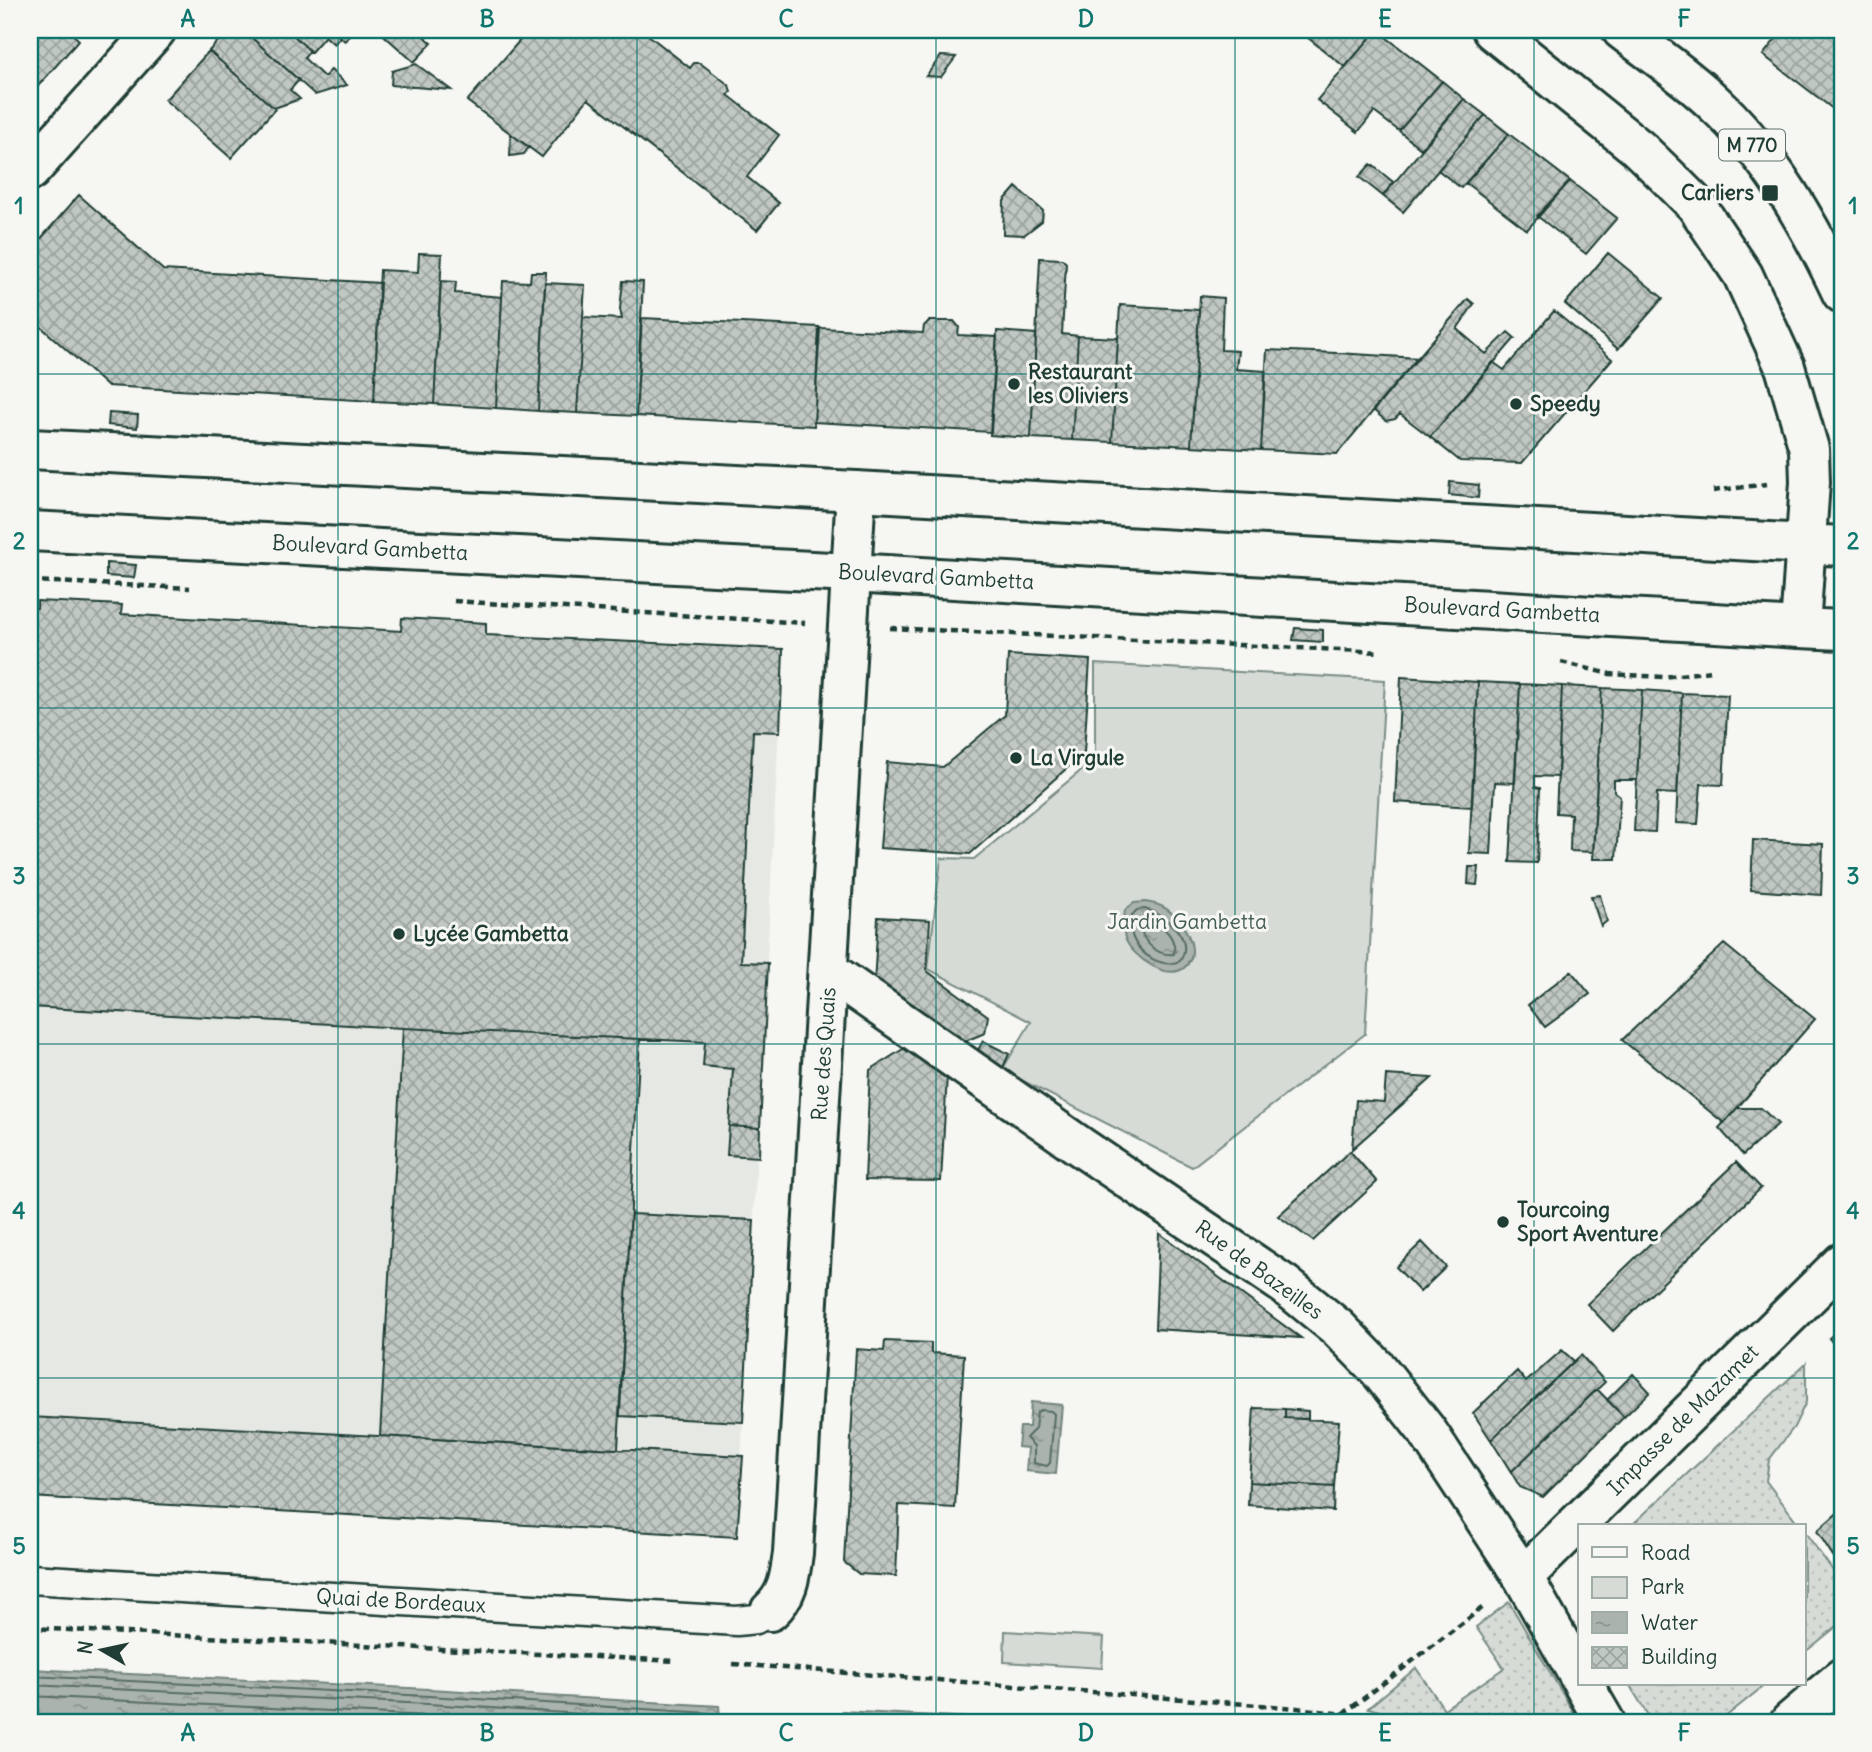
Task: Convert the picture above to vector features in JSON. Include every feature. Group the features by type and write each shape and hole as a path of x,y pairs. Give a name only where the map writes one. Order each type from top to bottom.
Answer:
{"main road":[{"path":"30,171 156,30"},
{"path":"1492,30 1619,132 1658,167 1696,205 1744,275 1786,367 1805,431 1810,482 1824,545 1800,628"},
{"name":"M 770","path":"1622,30 1714,103 1751,144 1812,234 1842,293"},
{"path":"30,449 856,491 1824,545"},
{"name":"Rue des Quais","path":"770,1611 779,1603 788,1587 793,1553 856,491"},
{"name":"Boulevard Gambetta","path":"30,531 851,572 1842,630"},
{"name":"Rue de Bazeilles","path":"829,971 1285,1285 1338,1328 1379,1370 1427,1431 1523,1577 1578,1674"},
{"name":"Impasse de Mazamet","path":"1523,1577 1842,1263"},
{"path":"1790,1722 1842,1678"},
{"path":"1584,1686 1605,1722"}],"street":[{"name":"Quai de Bordeaux","path":"30,1578 737,1621 756,1619 770,1611"}],"path":[{"path":"30,581 196,588"},
{"path":"453,601 848,626 1386,652"},
{"path":"1558,662 1610,674 1663,677 1720,670"},
{"path":"1343,1714 1523,1577"},
{"path":"30,1628 677,1661"},
{"path":"731,1664 1297,1708 1343,1714 1376,1722"}],"shaded area":[{"name":"Lycée Gambetta","path":"30,610 783,649 737,1537 30,1497"}],"green space":[{"name":"Jardin Gambetta","path":"1095,664 1385,680 1365,1034 1192,1167 1002,1070 1031,1022 928,969 941,858 974,859 1095,759"},
{"path":"1806,1363 1806,1402 1794,1427 1769,1460 1766,1481 1798,1524 1633,1524"},
{"path":"1806,1534 1842,1583 1842,1622 1806,1651"},
{"path":"1509,1602 1579,1722 1421,1722 1368,1708 1416,1668 1444,1709 1504,1668 1476,1627"},
{"path":"1005,1631 1104,1637 1102,1668 1004,1662"},
{"path":"1630,1686 1764,1686 1719,1722 1652,1722"}],"water":[{"path":"1145,902 1168,910 1186,932 1192,949 1191,958 1180,970 1171,972 1152,966 1135,953 1125,938 1125,910 1134,903"},
{"path":"1031,1402 1062,1405 1056,1474 1026,1471 1028,1448 1018,1447 1020,1427 1029,1427"},
{"path":"30,1669 719,1706 720,1717 731,1717 740,1722 30,1722"},
{"path":"842,1711 1049,1722 841,1722"}],"building":[{"path":"30,30 68,30 79,40 30,95"},
{"path":"228,30 243,30 299,80 290,90 300,99 274,108 209,51"},
{"path":"243,30 288,30 310,51 304,58 324,77 331,70 347,85 315,95"},
{"path":"288,30 332,30 340,37 334,44 325,36 311,52"},
{"path":"332,30 355,30 345,41"},
{"path":"378,30 417,30 432,43 414,62"},
{"path":"511,30 642,30 690,68 694,63 700,63 729,85 731,92 728,95 779,135 747,177 779,203 757,230 588,99 542,157 467,101 521,39"},
{"path":"1298,30 1377,30 1345,67"},
{"path":"1377,30 1442,81 1399,131 1374,112 1358,132 1317,100"},
{"path":"1783,30 1842,30 1842,116 1763,55"},
{"path":"209,51 275,109 231,158 165,100"},
{"path":"941,56 956,57 941,77 926,76"},
{"path":"416,64 451,90 391,85 392,71"},
{"path":"1442,81 1464,99 1421,149 1399,131"},
{"path":"1464,99 1485,115 1403,212 1383,196"},
{"path":"1485,115 1509,134 1461,188 1438,170"},
{"path":"511,134 529,147 524,154 510,156"},
{"path":"1509,134 1570,181 1527,230 1466,183"},
{"path":"1371,164 1393,182 1383,196 1359,177"},
{"path":"1570,181 1617,218 1586,254 1537,216"},
{"path":"1016,187 1043,211 1042,221 1024,235 1003,234 1004,201"},
{"path":"79,195 163,270 380,283 374,401 107,386 30,317 30,251"},
{"path":"419,253 442,254 434,404 374,401 380,270 418,272"},
{"path":"1608,253 1663,298 1618,349 1565,304"},
{"path":"1040,258 1062,259 1066,263 1062,334 1078,336 1072,440 1031,438"},
{"path":"531,272 546,272 538,411 496,408 503,281 530,282"},
{"path":"441,281 456,282 455,293 502,297 496,408 434,404"},
{"path":"623,281 643,282 636,416 577,413 583,317 622,319 620,309"},
{"path":"545,283 585,285 577,413 538,411"},
{"path":"1200,296 1223,298 1221,350 1238,351 1236,369 1265,371 1261,450 1191,446"},
{"path":"1468,299 1474,304 1457,329 1486,354 1508,332 1515,338 1430,437 1400,414 1395,419 1386,421 1373,410"},
{"path":"1120,305 1199,310 1191,446 1112,442"},
{"name":"Speedy","path":"1554,311 1612,359 1522,463 1460,461 1430,437 1493,362 1504,370"},
{"path":"642,318 819,327 814,426 636,416"},
{"path":"929,321 954,321 959,327 958,335 997,337 991,432 814,422 820,328 923,333 924,326"},
{"name":"Restaurant les Oliviers","path":"997,331 1036,334 1031,438 990,435"},
{"path":"1078,336 1118,338 1112,442 1072,440"},
{"path":"1267,350 1418,358 1337,454 1261,450"},
{"path":"109,413 138,415 137,428 108,425"},
{"path":"1450,482 1479,485 1478,498 1449,495"},
{"path":"106,563 136,565 134,578 106,576"},
{"path":"37,601 122,605 121,614 401,631 402,618 486,623 486,635 783,649 780,732 753,731 741,962 768,963 760,1128 729,1126 733,1069 703,1066 705,1042 30,1007 30,749 33,693 30,693 30,608 37,608"},
{"path":"1295,628 1323,630 1323,642 1293,640"},
{"name":"La Virgule","path":"1008,655 1090,660 1084,753 970,854 880,848 887,762 943,767 1005,715"},
{"path":"1401,677 1478,682 1472,807 1395,802"},
{"path":"1478,682 1520,684 1515,783 1495,782 1491,854 1469,853"},
{"path":"1520,684 1562,686 1558,777 1535,776 1535,787 1540,788 1537,863 1510,862"},
{"path":"1562,686 1602,688 1593,852 1570,851 1571,814 1556,813"},
{"path":"1602,688 1642,690 1637,780 1614,780 1614,791 1620,796 1616,859 1593,859"},
{"path":"1642,690 1682,693 1677,794 1657,793 1655,832 1634,831"},
{"path":"1682,693 1728,695 1723,785 1701,784 1698,824 1676,823"},
{"path":"1753,840 1823,844 1821,895 1751,890"},
{"path":"1469,867 1479,867 1477,885 1468,884"},
{"path":"1600,895 1607,921 1601,926 1591,896"},
{"path":"878,917 930,920 927,971 988,1016 985,1033 953,1046 874,985"},
{"path":"1724,944 1815,1019 1724,1123 1622,1040"},
{"path":"1571,971 1590,994 1545,1027 1528,1005"},
{"path":"403,1028 640,1039 618,1449 380,1436"},
{"path":"983,1041 1009,1054 1002,1070 974,1057"},
{"path":"908,1046 947,1075 941,1181 865,1180 870,1070"},
{"path":"1386,1075 1432,1078 1352,1149 1356,1100 1384,1102"},
{"path":"1737,1108 1761,1108 1778,1124 1743,1155 1719,1128"},
{"path":"729,1126 760,1128 759,1157 727,1155"},
{"path":"1350,1151 1377,1182 1313,1241 1278,1216"},
{"path":"1736,1162 1761,1188 1613,1331 1587,1304"},
{"path":"631,1214 754,1220 743,1422 619,1416"},
{"path":"1159,1233 1301,1338 1155,1329"},
{"path":"1422,1242 1446,1267 1420,1292 1396,1267"},
{"path":"1842,1326 1842,1355 1829,1338"},
{"path":"885,1341 931,1343 931,1353 964,1355 955,1508 899,1505 896,1576 859,1574 844,1562 856,1349 884,1351"},
{"path":"1562,1350 1574,1361 1491,1440 1473,1413 1517,1371 1526,1382"},
{"path":"1581,1355 1605,1382 1511,1472 1491,1440"},
{"path":"1633,1374 1650,1392 1624,1417 1607,1400"},
{"path":"1597,1389 1624,1417 1543,1497 1520,1487 1511,1472"},
{"path":"1254,1408 1285,1409 1285,1418 1339,1421 1334,1487 1249,1482"},
{"path":"1285,1409 1308,1411 1308,1419 1285,1418"},
{"path":"30,1417 743,1456 737,1537 30,1497"},
{"path":"1249,1482 1334,1487 1333,1511 1248,1505"},
{"path":"1842,1509 1842,1570 1817,1531"}],"place":[{"name":"Carliers","path":"1770,193"},
{"name":"Restaurant les Oliviers","path":"1014,384"},
{"name":"Speedy","path":"1516,404"},
{"name":"La Virgule","path":"1016,758"},
{"name":"Lycée Gambetta","path":"399,934"},
{"name":"Tourcoing Sport Aventure","path":"1503,1222"}]}
